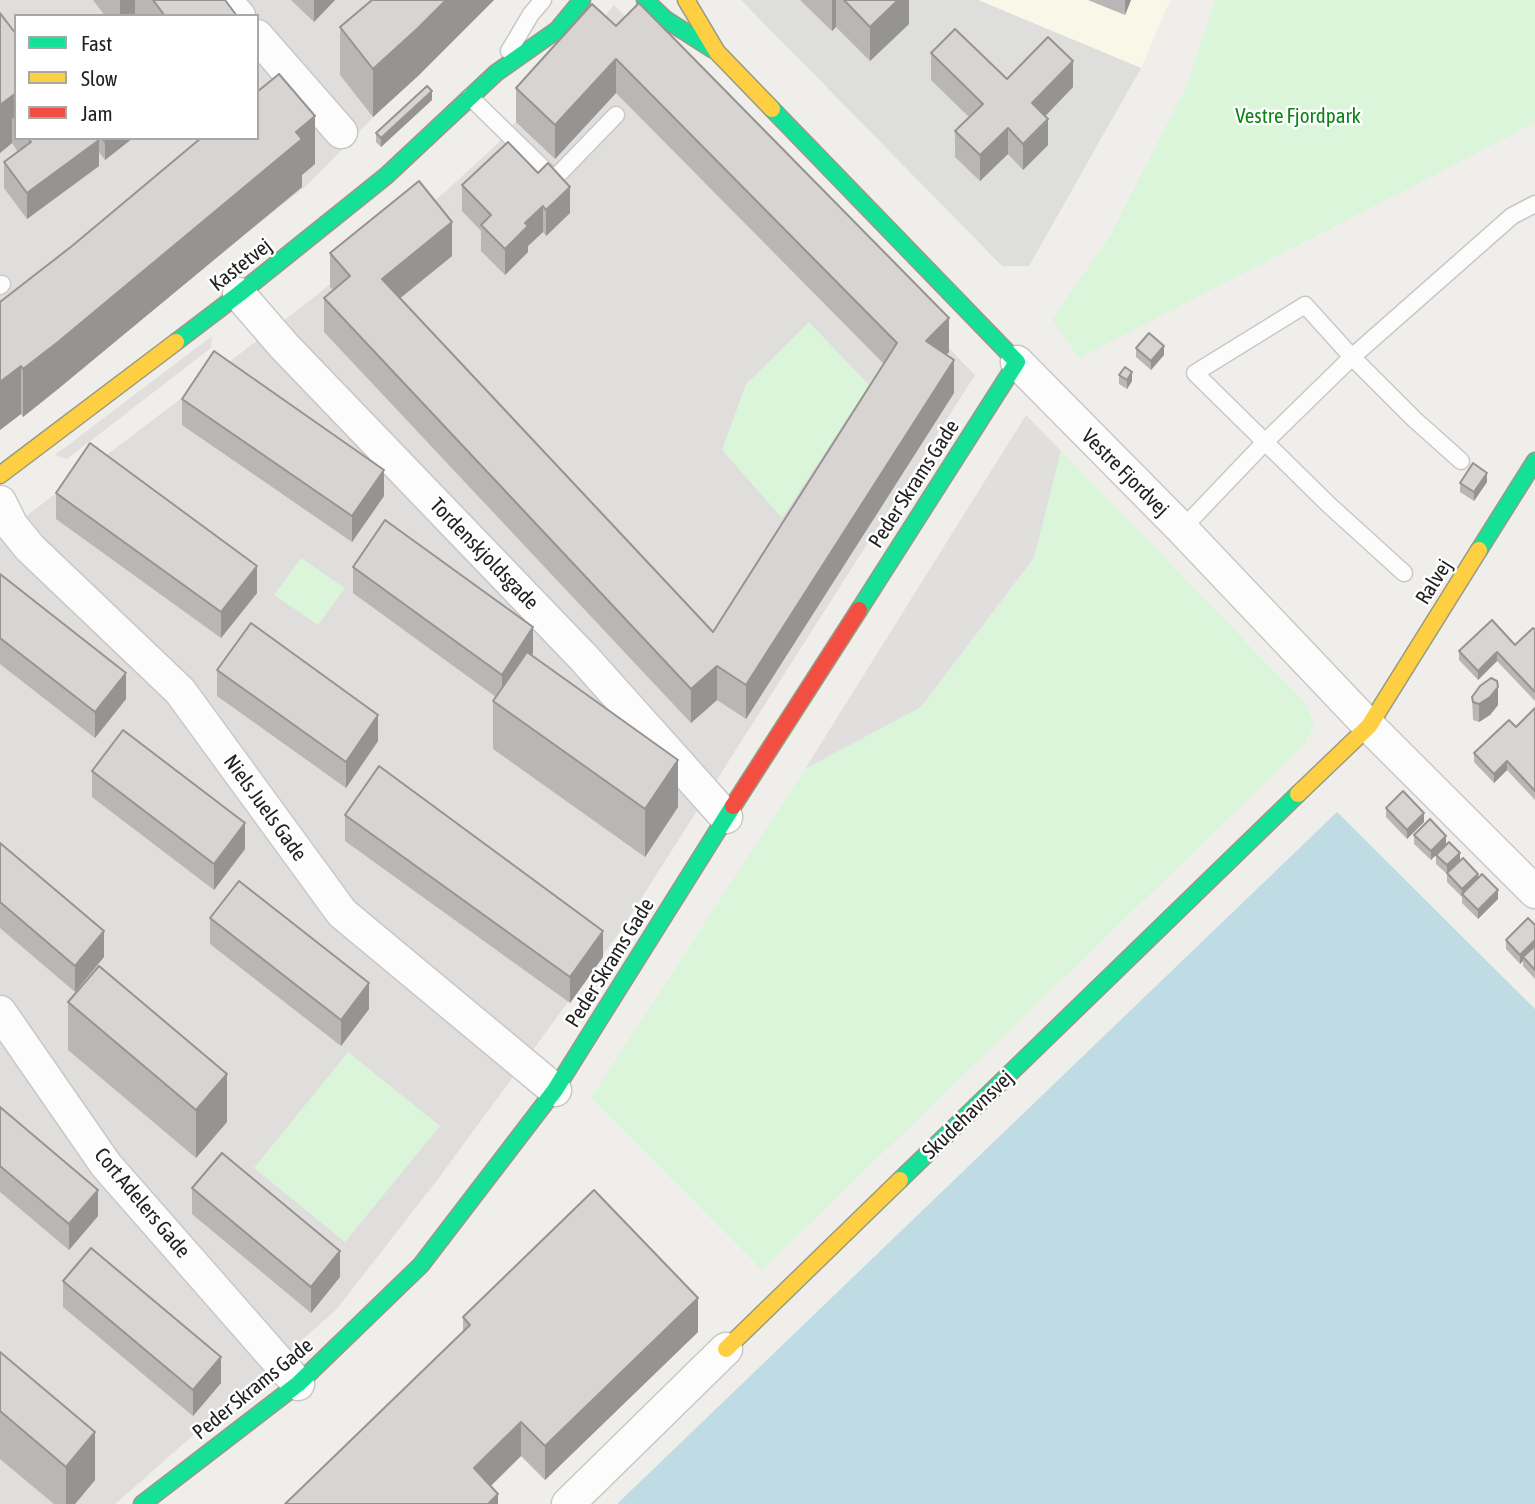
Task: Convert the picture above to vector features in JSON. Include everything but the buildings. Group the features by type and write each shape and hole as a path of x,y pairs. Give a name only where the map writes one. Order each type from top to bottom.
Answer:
{"street":[{"path":"225,0 237,14"},
{"name":"Kastetvej","path":"0,475 239,294 386,176 496,73 557,30 582,0"},
{"name":"Vestre Fjordvej","path":"645,0 665,19 717,52"},
{"name":"Vestre Fjordvej","path":"686,0 717,52 1182,529 1369,726 1535,891"},
{"path":"259,38 341,132"},
{"name":"Tordenskjoldsgade","path":"239,294 284,346 583,657 726,817"},
{"name":"Peder Skrams Gade","path":"142,1504 298,1384 421,1265 555,1090 1017,362"},
{"name":"Ralvej","path":"1369,726 1535,461"},
{"name":"Niels Juels Gade","path":"0,502 12,526 30,548 180,691 342,913 555,1090"},
{"name":"Skudehavnsvej","path":"568,1504 1369,726"},
{"name":"Cort Adelers Gade","path":"0,1012 106,1165 298,1384"}],"lane":[{"name":"Kastetvej","path":"496,73 542,0"},
{"path":"470,97 554,179 615,115"},
{"path":"1182,529 1265,442 1352,358 1512,216 1535,204"},
{"path":"1404,573 1328,504 1195,373 1304,305 1352,358 1461,461"}],"shaded area":[{"path":"0,0 488,0 305,187 0,427"},
{"path":"741,0 978,0 1141,68 1029,266 1002,266"},
{"path":"978,0 1170,0 1141,68"},
{"path":"614,5 975,375 621,930 438,1179 336,1310 115,1504 0,1504 0,536 308,302 445,192 497,144"},
{"path":"151,140 230,140 116,234 81,192"},
{"path":"212,336 211,348 67,459 55,455"},
{"path":"1026,415 1061,451 1034,558 921,707 805,769"}],"green space":[{"name":"Vestre Fjordpark","path":"1215,0 1535,0 1535,123 1079,358 1052,319 1110,236 1187,85"},
{"path":"809,322 869,385 782,518 722,450 746,384"},
{"path":"1061,451 1305,703 1314,723 1305,744 762,1270 591,1098 805,769 921,707 1034,559"},
{"path":"301,558 345,588 318,625 274,595"},
{"path":"348,1052 440,1126 345,1242 254,1168"}],"water":[{"path":"1337,812 1535,1009 1535,1504 617,1504"}],"traffic: fast":[{"path":"176,342 386,176 496,73 557,30 582,0"},
{"path":"645,0 665,19 712,49"},
{"path":"772,109 1017,362 859,610"},
{"path":"1479,550 1535,461"},
{"path":"900,1180 1298,794"},
{"path":"142,1504 298,1384 421,1265 555,1090 733,806"}],"traffic: slow":[{"path":"686,0 717,52 772,109"},
{"path":"0,475 176,342"},
{"path":"1298,794 1369,726 1479,550"},
{"path":"726,1349 900,1180"}],"traffic: jam":[{"path":"733,806 859,610"}]}
